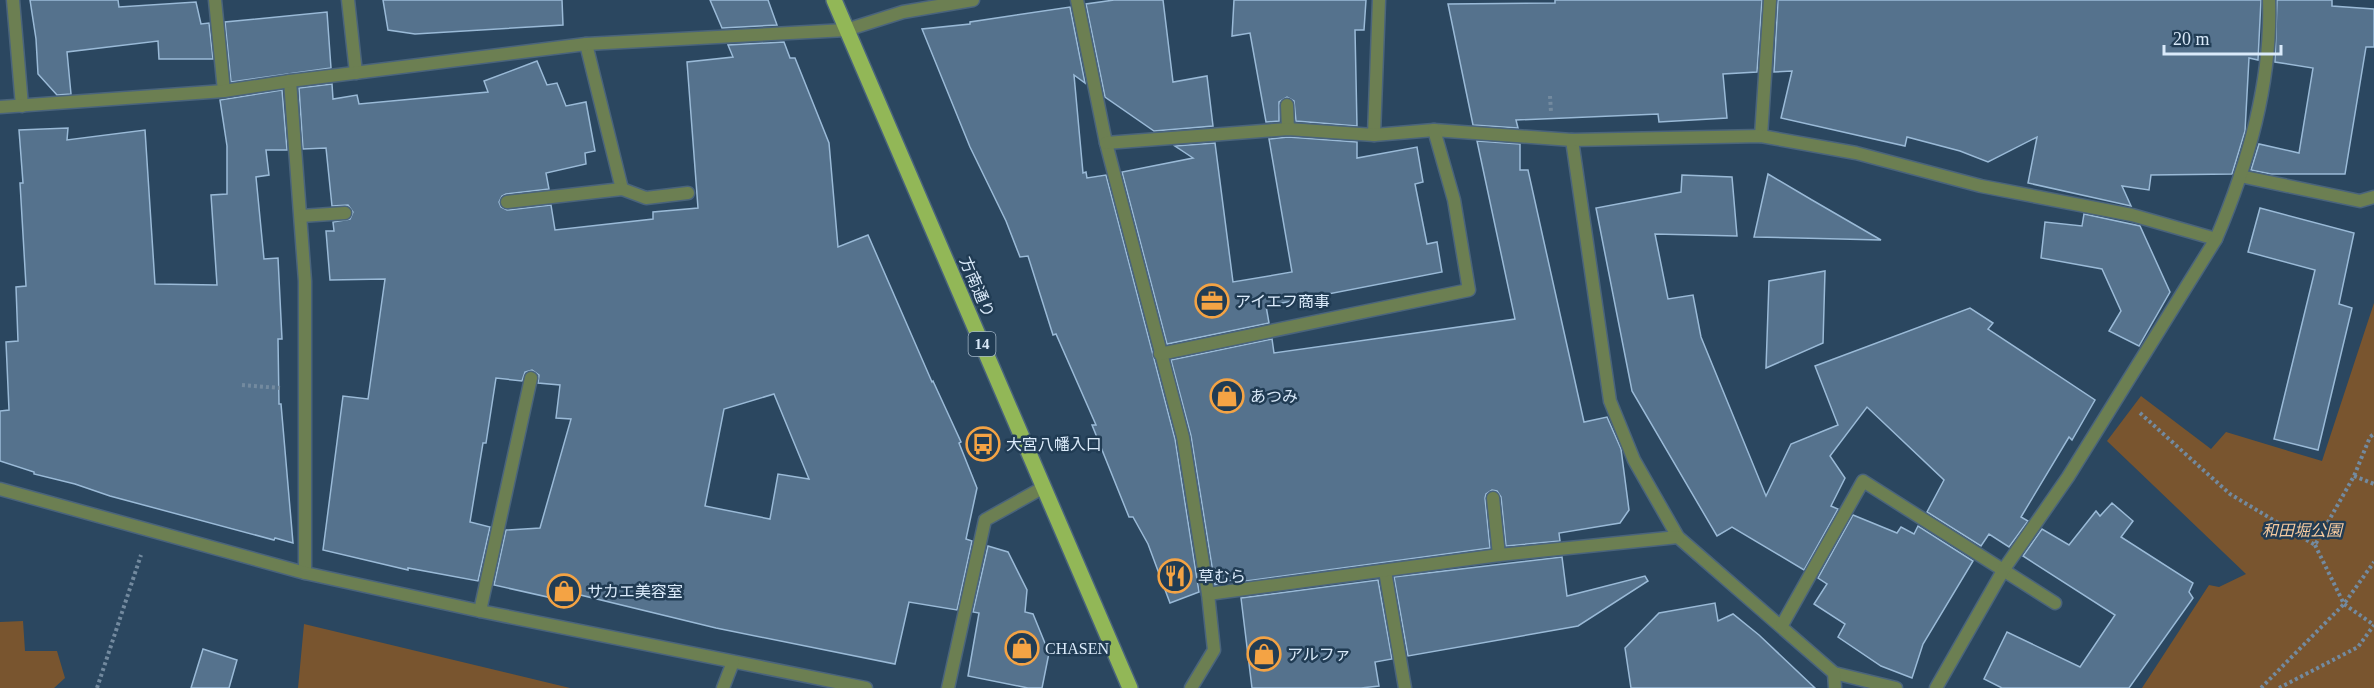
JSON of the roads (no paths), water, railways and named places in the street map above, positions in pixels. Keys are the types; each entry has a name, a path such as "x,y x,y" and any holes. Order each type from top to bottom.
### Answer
{"main road":[{"name":"方南通り","path":"834,0 1130,688"}],"street":[{"path":"13,0 22,106"},
{"path":"215,0 224,91"},
{"path":"348,0 356,73"},
{"path":"0,107 224,91 585,44 846,30 903,12 973,0"},
{"path":"1077,0 1106,143 1183,437 1208,594 1214,650 1191,688"},
{"path":"1374,135 1379,0"},
{"path":"1761,136 1770,0"},
{"path":"1936,688 2004,569 2068,477 2216,239 2240,176 2260,105 2268,54 2270,0"},
{"path":"585,44 622,189"},
{"path":"290,81 305,280 305,573"},
{"path":"1287,105 1288,129"},
{"path":"1106,143 1288,129 1374,135 1434,130 1572,140 1761,136 1856,153 1981,186 2132,215 2216,239"},
{"path":"1160,354 1469,290 1455,200 1434,130"},
{"path":"1572,140 1610,401 1634,460 1678,537 1834,672 1896,688"},
{"path":"2240,176 2360,201 2374,197"},
{"path":"507,202 622,189 646,198 688,193"},
{"path":"301,216 345,213"},
{"path":"480,611 531,378"},
{"path":"1782,625 1863,481 2055,603"},
{"path":"948,688 985,520 1044,487"},
{"path":"0,489 305,573 480,611 866,688"},
{"path":"1493,498 1499,555"},
{"path":"1208,594 1499,555 1678,537"},
{"path":"1385,571 1405,688"},
{"path":"723,688 733,662"},
{"path":"1834,672 1835,688"}],"place":[{"name":"アイエフ商事","path":"1212,301"},
{"name":"あつみ","path":"1227,396"},
{"name":"大宮八幡入口","path":"983,444"},
{"name":"草むら","path":"1175,576"},
{"name":"サカエ美容室","path":"564,591"},
{"name":"CHASEN","path":"1022,648"},
{"name":"アルファ","path":"1264,654"}],"park label":[{"name":"和田堀公園","path":"2302,530"}]}
